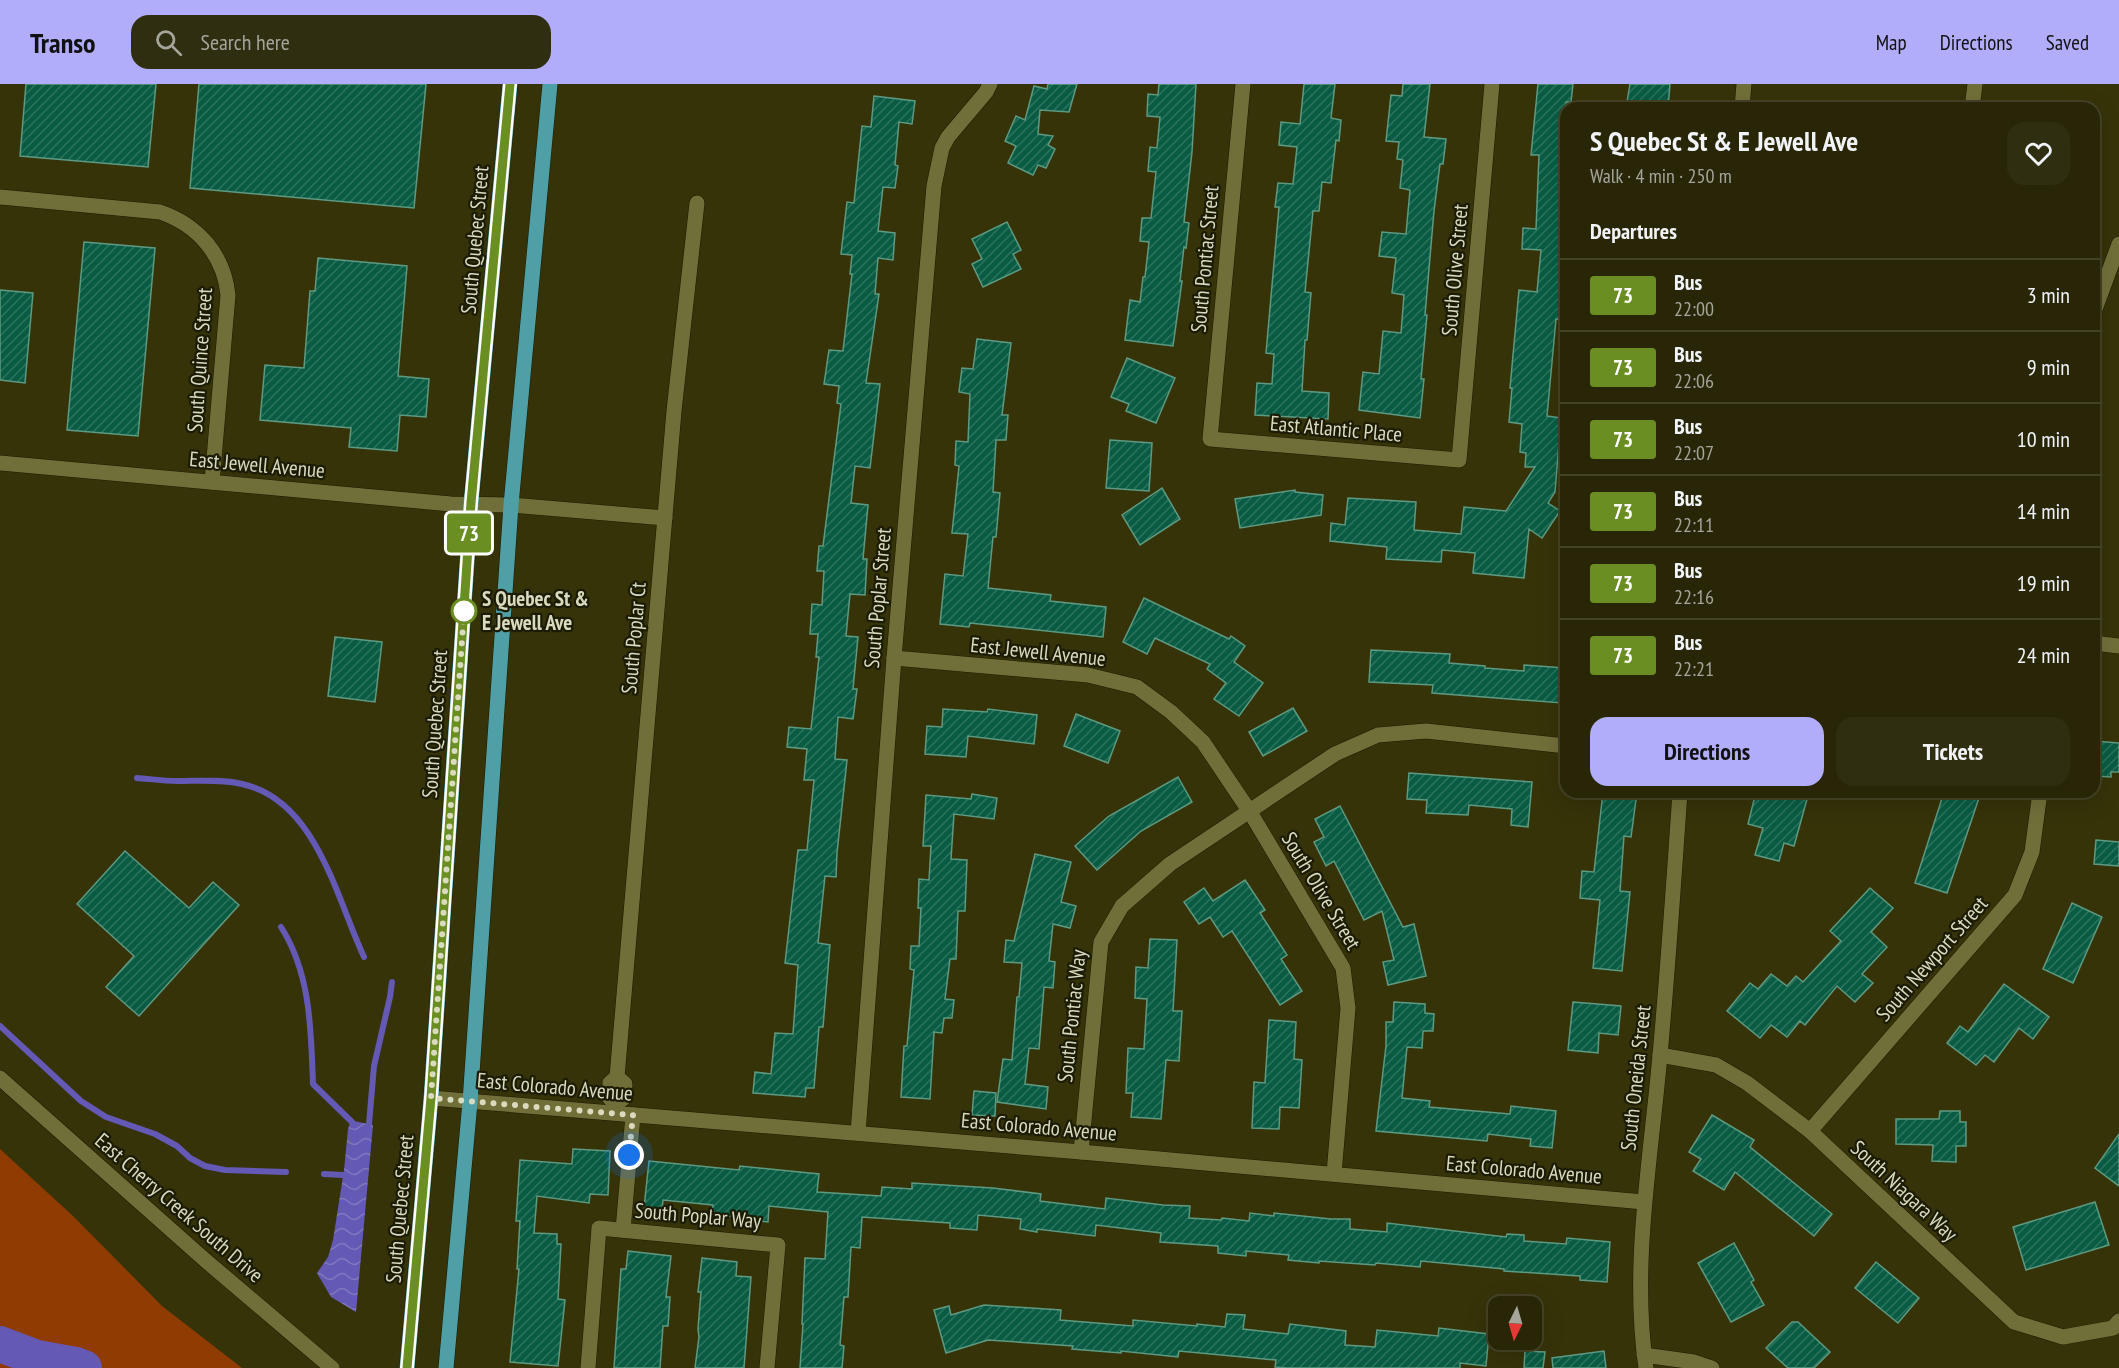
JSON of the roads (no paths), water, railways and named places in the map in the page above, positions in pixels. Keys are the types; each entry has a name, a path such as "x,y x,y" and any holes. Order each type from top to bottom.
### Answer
{"main road":[{"name":"South Quebec Street","path":"407,1368 431,1098 471,503 510,84"},
{"path":"446,1368 470,1102 511,505 550,84"}],"street":[{"name":"South Poplar Street","path":"858,1133 894,658 937,164 948,138 990,84"},
{"name":"South Pontiac Street","path":"1210,439 1243,84"},
{"name":"South Olive Street","path":"1459,460 1492,84"},
{"path":"1742,102 1744,84"},
{"path":"1973,102 1975,84"},
{"name":"South Quince Street","path":"0,197 160,212 183,222 201,236 219,260 227,283 228,305 212,482"},
{"name":"South Poplar Ct","path":"615,1108 609,1097 610,1083 617,1077 674,411 697,203"},
{"path":"2100,296 2119,244"},
{"name":"East Atlantic Place","path":"1210,439 1459,460"},
{"name":"East Jewell Avenue","path":"0,463 451,504 511,505 665,518"},
{"path":"2100,644 2119,646"},
{"name":"East Jewell Avenue","path":"894,658 1088,675 1137,687 1171,712 1203,742 1250,812"},
{"path":"1250,812 1335,754 1378,735 1426,731 1560,745"},
{"name":"South Oneida Street","path":"1645,1361 1640,1310 1644,1202 1660,1055 1680,798"},
{"name":"South Newport Street","path":"1810,1131 2015,895 2032,852 2039,798"},
{"name":"South Olive Street","path":"1250,812 1343,968 1348,1008 1334,1174"},
{"name":"South Pontiac Way","path":"1081,1152 1101,942 1122,906 1170,864 1250,812"},
{"name":"South Niagara Way","path":"1660,1055 1716,1065 1747,1083 1810,1131 2014,1322 2063,1337 2113,1328 2119,1322"},
{"name":"East Cherry Creek South Drive","path":"0,1078 205,1260 332,1368"},
{"name":"East Colorado Avenue","path":"431,1098 470,1102 615,1108 633,1115 1644,1202"},
{"path":"623,1230 633,1115"},
{"name":"South Poplar Way","path":"588,1368 599,1228 778,1245 767,1368"},
{"path":"1645,1361 1694,1362 1712,1368"}],"water":[{"path":"354,1121 373,1125 356,1312 331,1297 317,1273 328,1257 333,1240 348,1129 350,1123"}],"waterway":[{"path":"137,778 234,782 267,794 288,809 306,830 320,854 364,957"},
{"path":"281,927 291,945 304,983 310,1023 313,1084 352,1122"},
{"path":"369,1124 374,1066 392,982"},
{"path":"0,1026 81,1101 106,1117 155,1134 205,1166 225,1170 286,1172"},
{"path":"324,1174 343,1175"},
{"path":"0,1344 37,1358 84,1368"}],"place":[{"name":"S Quebec St & E Jewell Ave","path":"464,611"}]}
